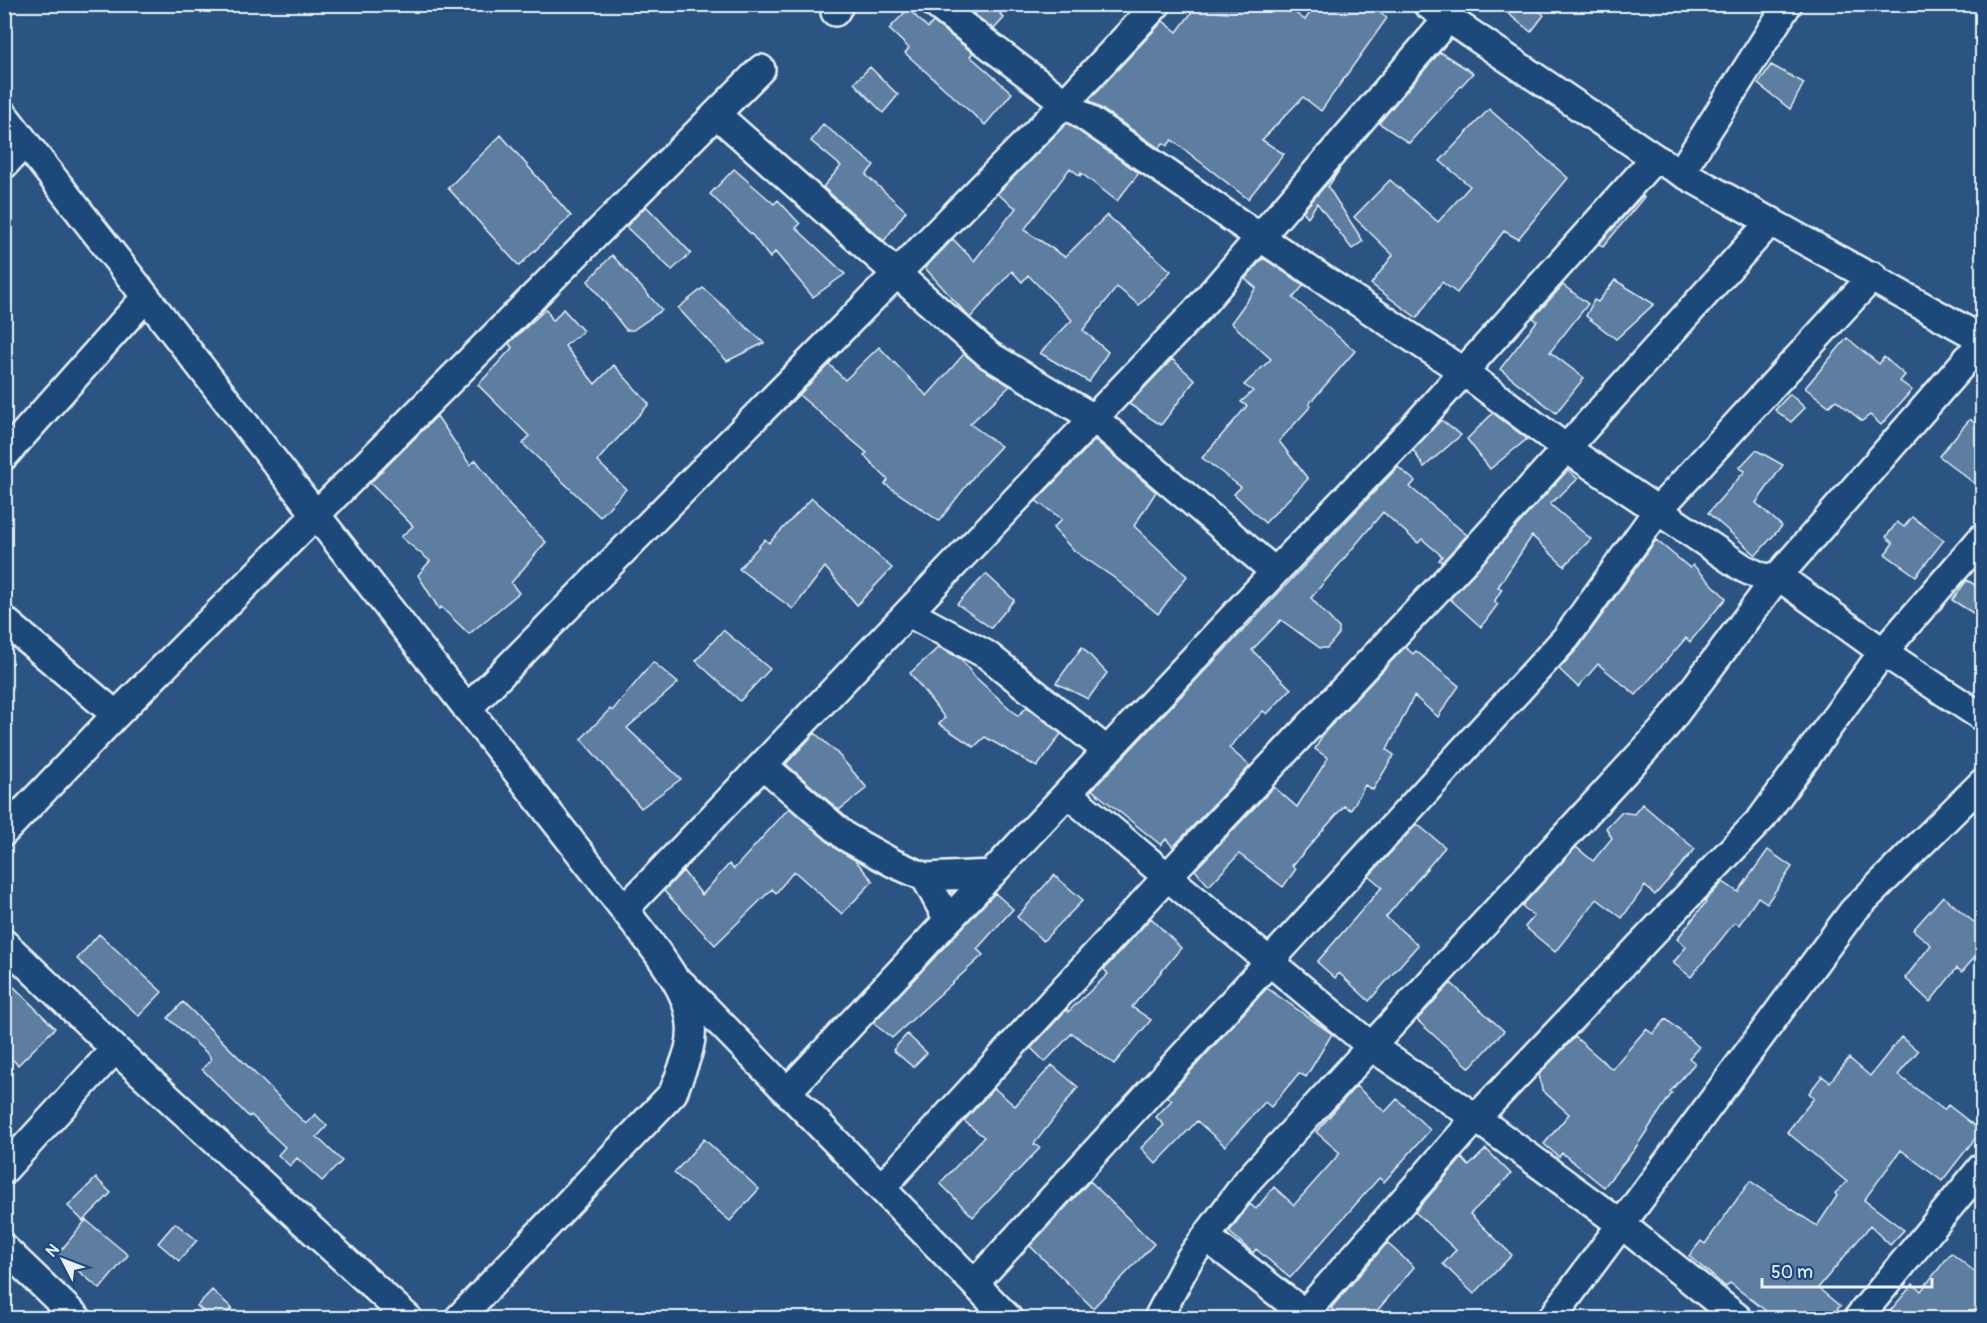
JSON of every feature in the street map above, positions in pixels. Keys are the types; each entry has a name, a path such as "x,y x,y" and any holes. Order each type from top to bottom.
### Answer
{"street":[{"path":"935,4 1065,103 1261,238 1464,372 1567,449 1743,568 1764,579 1778,576 1883,652 1983,717"},
{"path":"467,709 897,275 1065,103 1157,4"},
{"path":"1681,172 1787,5"},
{"path":"624,910 1095,419 1261,238 1437,12 1655,158 1874,276 1983,340 1778,576 1663,730 1248,1180 1188,1261 1158,1318"},
{"path":"4,832 116,714 761,69"},
{"path":"716,114 989,355 1095,419 1275,572"},
{"path":"4,115 675,977 1008,1318"},
{"path":"4,165 25,142"},
{"path":"787,1092 1464,372 1549,274 1655,158"},
{"path":"882,1187 1166,878 1471,554 1771,221"},
{"path":"975,1283 1566,638 1658,510 1874,276"},
{"path":"4,456 145,298"},
{"path":"1206,1237 1307,1316 1476,1118 1762,818 1883,652 1983,538"},
{"path":"909,613 987,655 1107,751"},
{"path":"4,620 116,714"},
{"path":"763,765 846,837 893,863 925,877 992,874"},
{"path":"1552,1318 1853,911 1983,783"},
{"path":"1068,794 1166,878 1372,1047 1476,1118 1622,1225 1738,1318"},
{"path":"925,877 948,920"},
{"path":"4,943 115,1049 408,1318"},
{"path":"475,1313 673,1093 690,1048 691,1019 675,977"},
{"path":"4,1170 115,1049"},
{"path":"1858,1318 1983,1167"},
{"path":"4,1248 77,1318"}],"building":[{"path":"982,4 1010,4 1000,14 1004,18 994,29 974,14"},
{"path":"1198,4 1283,4 1305,20 1316,4 1367,4 1387,18 1321,111 1303,97 1262,140 1284,154 1248,199 1172,140 1167,146 1163,143 1159,148 1089,100 1163,21 1177,32"},
{"path":"1496,4 1531,4 1544,15 1531,32"},
{"path":"908,9 928,28 933,22 973,53 970,56 1012,93 985,125 905,53 909,48 889,29"},
{"path":"1440,52 1473,73 1409,143 1379,123"},
{"path":"1771,65 1804,83 1790,109 1758,84"},
{"path":"870,67 898,95 883,113 854,83"},
{"path":"1489,109 1568,178 1518,239 1504,231 1457,293 1442,282 1417,318 1371,284 1393,255 1354,217 1390,180 1438,222 1470,186 1440,161"},
{"path":"1067,123 1139,173 1117,201 1081,173 1080,176 1070,168 1024,230 1065,257 1107,215 1171,271 1139,305 1117,287 1083,330 1108,352 1089,382 1040,353 1072,320 1028,275 1022,282 1012,271 970,318 925,268 953,239 974,261 1016,208 997,194"},
{"path":"823,124 874,165 866,175 906,211 884,241 823,187 841,166 811,141"},
{"path":"501,135 571,216 519,266 448,188"},
{"path":"734,169 774,204 778,200 800,224 796,228 845,274 813,297 775,252 770,258 753,236 710,194"},
{"path":"1340,169 1328,187 1363,241 1352,249 1317,203 1308,217 1303,211"},
{"path":"1642,196 1644,197 1603,247 1599,244"},
{"path":"646,206 691,253 672,270 626,227"},
{"path":"612,255 662,310 633,330 626,330 588,281"},
{"path":"1263,258 1304,285 1293,298 1355,351 1309,404 1311,406 1279,441 1308,479 1265,523 1234,494 1241,487 1202,458 1247,406 1241,402 1253,391 1244,385 1271,359 1231,323 1256,288 1245,279"},
{"path":"1615,280 1654,304 1616,339 1586,316 1594,300 1598,302"},
{"path":"1563,285 1588,304 1550,352 1584,378 1556,413 1500,369 1537,321 1533,318"},
{"path":"703,288 764,343 727,361 678,308"},
{"path":"546,309 553,321 563,309 583,331 565,346 595,384 614,365 649,404 597,461 626,489 600,517 523,444 529,436 478,385 512,348 509,343"},
{"path":"1847,338 1879,364 1884,357 1905,375 1900,381 1912,390 1881,425 1870,415 1862,421 1836,400 1829,406 1805,388"},
{"path":"879,347 927,396 964,354 1010,386 970,424 1001,446 977,472 939,521 885,484 888,480 864,455 867,453 799,395 829,364 845,380"},
{"path":"1172,359 1195,380 1161,425 1129,404"},
{"path":"1790,394 1805,408 1791,422 1775,410"},
{"path":"1493,413 1527,439 1490,469 1467,439"},
{"path":"437,416 470,465 476,460 510,506 546,542 511,583 519,593 469,634 441,607 439,609 418,575 430,561 401,537 413,526 370,483"},
{"path":"1970,419 1983,430 1983,490 1939,456"},
{"path":"1441,420 1461,435 1424,467 1413,450"},
{"path":"1095,440 1156,492 1134,526 1187,576 1158,614 1113,577 1073,550 1053,528 1062,519 1036,501"},
{"path":"1756,450 1783,465 1756,503 1782,526 1756,555 1708,513 1745,471 1739,468"},
{"path":"1398,467 1415,481 1410,487 1467,535 1442,562 1439,560 1442,556 1422,539 1418,543 1383,512 1311,598 1339,628 1339,634 1327,648 1320,648 1281,620 1252,650 1291,689 1267,714 1263,711 1229,748 1250,766 1173,847 1166,839 1161,845 1092,790"},
{"path":"1568,470 1578,479 1550,504 1591,539 1564,566 1532,536 1498,587 1502,589 1494,602 1498,604 1481,627 1450,599"},
{"path":"812,498 892,568 857,605 825,567 793,609 739,569 765,539 769,543"},
{"path":"1912,517 1944,540 1916,576 1885,554 1893,543 1886,537 1897,522 1904,527"},
{"path":"1656,540 1690,568 1693,565 1726,598 1690,642 1686,638 1636,695 1598,664 1578,687 1559,669 1579,647"},
{"path":"986,574 1014,600 991,628 957,604"},
{"path":"1967,580 1983,590 1983,605 1976,615 1952,600"},
{"path":"723,630 770,669 740,701 696,661"},
{"path":"939,647 961,659 973,675 1018,716 1027,707 1061,734 1037,767 985,737 974,747 939,724 945,718 910,673"},
{"path":"1082,647 1107,673 1088,699 1056,683"},
{"path":"1405,647 1413,654 1416,651 1459,686 1438,717 1414,696 1387,750 1394,755 1373,790 1365,785 1351,810 1344,806 1292,866 1296,869 1283,887 1239,854 1209,886 1195,870 1274,787 1297,807 1328,758 1315,749 1324,733"},
{"path":"653,662 678,683 627,728 681,779 641,808 581,739 610,709 612,711"},
{"path":"815,733 837,753 867,788 839,810 786,764"},
{"path":"1642,804 1695,849 1655,895 1645,886 1622,918 1597,899 1555,952 1525,927 1534,916 1522,906 1576,847 1593,861 1612,838 1606,828 1621,812 1634,814"},
{"path":"789,808 836,849 855,860 873,881 842,914 794,871 776,893 772,889 715,945 664,891 683,871 702,895 729,864 734,869"},
{"path":"1417,824 1445,847 1386,917 1418,945 1369,1001 1339,973 1335,978 1317,962 1382,887 1369,876"},
{"path":"1768,850 1792,867 1767,903 1758,897 1739,925 1735,922 1691,977 1673,963 1686,947 1677,939 1705,901 1723,882 1738,892"},
{"path":"1054,875 1083,900 1043,941 1017,917"},
{"path":"995,893 1013,909 977,949 983,955 892,1038 873,1023"},
{"path":"1943,896 1983,930 1983,948 1962,972 1957,968 1930,1002 1905,978 1931,945 1913,930"},
{"path":"1151,918 1181,948 1132,1007 1151,1020 1114,1064 1072,1033 1045,1062 1031,1048 1067,1009 1068,1012 1108,974 1104,969"},
{"path":"99,934 162,992 139,1016 77,959"},
{"path":"4,977 55,1028 18,1065 4,1051"},
{"path":"1451,983 1504,1031 1470,1068 1417,1020"},
{"path":"1267,988 1332,1034 1306,1077 1299,1073 1271,1107 1265,1102 1225,1146 1197,1121 1156,1164 1141,1148 1164,1125 1156,1117 1172,1100 1167,1097"},
{"path":"183,1002 306,1124 315,1114 327,1126 317,1137 342,1161 322,1181 297,1158 290,1166 278,1155 285,1147 251,1115 249,1117 202,1069 211,1060 209,1055 168,1018"},
{"path":"1666,1019 1699,1047 1689,1058 1695,1063 1670,1092 1672,1093 1634,1150 1604,1187 1562,1153 1559,1157 1544,1144 1569,1114 1542,1090 1539,1074 1575,1037 1612,1069 1646,1029 1653,1034"},
{"path":"907,1034 927,1053 913,1067 893,1050"},
{"path":"1901,1037 1918,1051 1898,1075 1944,1110 1948,1105 1981,1131 1942,1181 1901,1150 1864,1200 1904,1230 1890,1245 1870,1226 1818,1288 1840,1306 1830,1318 1775,1318 1730,1283 1726,1287 1689,1256 1701,1241 1705,1244 1750,1181 1817,1226 1837,1196 1835,1193 1847,1182 1787,1132 1814,1098 1809,1093 1822,1076 1830,1082 1849,1058 1870,1076"},
{"path":"1052,1065 1078,1087 1034,1144 1040,1148 973,1217 940,1183 984,1137 964,1121 994,1088 1015,1106"},
{"path":"1356,1086 1385,1112 1397,1099 1430,1130 1384,1182 1379,1178 1290,1278 1256,1249 1253,1253 1229,1232 1250,1204 1256,1209 1274,1187 1294,1205 1340,1153 1316,1132"},
{"path":"704,1139 759,1189 730,1221 674,1173"},
{"path":"1486,1149 1511,1174 1470,1214 1512,1255 1474,1294 1443,1264 1456,1250 1415,1212 1462,1158 1469,1166"},
{"path":"96,1178 111,1193 83,1221 68,1206"},
{"path":"1090,1181 1154,1244 1093,1308 1030,1246"},
{"path":"86,1220 128,1255 100,1289 58,1254"},
{"path":"175,1223 197,1240 179,1261 158,1243"},
{"path":"1387,1243 1414,1267 1371,1318 1343,1318 1331,1308"},
{"path":"1951,1253 1983,1278 1983,1318 1884,1318 1913,1284 1921,1291"},
{"path":"212,1290 232,1308 223,1318 211,1318 197,1306"}]}
